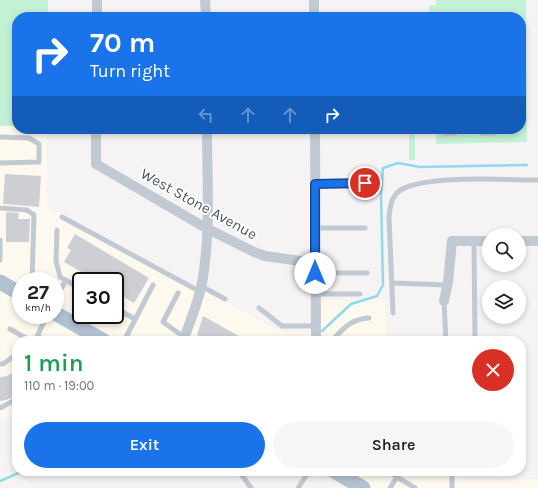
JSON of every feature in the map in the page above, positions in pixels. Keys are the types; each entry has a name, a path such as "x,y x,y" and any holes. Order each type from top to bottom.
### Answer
{"main road":[{"path":"0,282 12,289"},
{"path":"64,319 95,336"},
{"path":"346,476 363,488"}],"street":[{"path":"97,0 97,12"},
{"path":"206,0 206,12"},
{"path":"314,0 314,12"},
{"name":"West Stone Avenue","path":"96,134 96,164 206,228 265,256 315,268"},
{"path":"185,336 200,289 206,228 206,134"},
{"path":"315,134 316,336"},
{"path":"444,301 448,285 452,241 482,241"},
{"path":"526,241 538,241"}],"lane":[{"path":"0,137 28,138 39,144 39,162 0,163"},
{"path":"393,313 389,217 391,202 397,192 408,186 433,180 538,180"},
{"path":"315,184 365,183"},
{"path":"0,208 27,210 34,215 32,272"},
{"path":"62,217 200,289 225,299"},
{"path":"315,228 364,228"},
{"path":"56,230 56,260 60,277 72,283"},
{"path":"0,240 0,260"},
{"path":"474,241 475,336"},
{"path":"315,268 367,274"},
{"path":"64,284 66,280"},
{"path":"392,283 448,285"},
{"path":"126,336 153,285"},
{"path":"178,293 163,322 180,336"},
{"path":"316,294 360,294"},
{"path":"444,301 446,336"},
{"path":"259,308 282,326 316,326"},
{"path":"124,313 135,319"},
{"path":"336,336 350,323 358,319 369,318"},
{"path":"37,336 43,324"},
{"path":"10,329 22,336"},
{"path":"0,364 3,364 12,358"},
{"path":"0,408 12,402"},
{"path":"242,476 251,488"},
{"path":"298,488 306,476"},
{"path":"452,476 452,488"},
{"path":"390,488 397,477 415,488"}],"shaded area":[{"path":"0,0 48,0 48,12 12,12 12,134 47,134 47,207 281,332 313,332 313,336 101,336 80,324 124,324 124,272 72,272 72,320 64,315 64,272 12,272 12,285 0,279"},
{"path":"0,287 12,294 12,324 64,324 85,336 12,336 12,416 0,421"},
{"path":"386,299 386,336 319,336 319,300"},
{"path":"346,476 465,476 465,480 538,479 538,488 366,488"}],"green space":[{"path":"0,0 48,0 48,12 12,12 12,126 0,126"},
{"path":"436,0 526,0 527,142 436,144 436,134 443,134 443,137 457,136 457,134 480,134 480,136 494,136 494,134 526,134 526,12 429,12 429,6 436,5"},
{"path":"409,134 415,134 415,160 409,160"}],"building":[{"path":"443,134 457,134 457,136 443,137"},
{"path":"480,134 495,134 495,136 480,136"},
{"path":"5,174 41,176 39,207 3,204"},
{"path":"6,212 19,213 18,219 30,219 29,242 6,242"},
{"path":"75,234 149,278 134,303 124,297 124,272 81,272 64,262 71,250 67,248"},
{"path":"203,316 239,336 199,336 197,335"},
{"path":"12,373 12,397 0,401 0,377 7,376"}],"waterway":[{"path":"322,331 351,304 377,296 383,285 381,193 383,168 398,163 420,167 527,165"},
{"path":"0,481 12,476"}],"route":[{"path":"315,273 315,184 365,183"}]}
